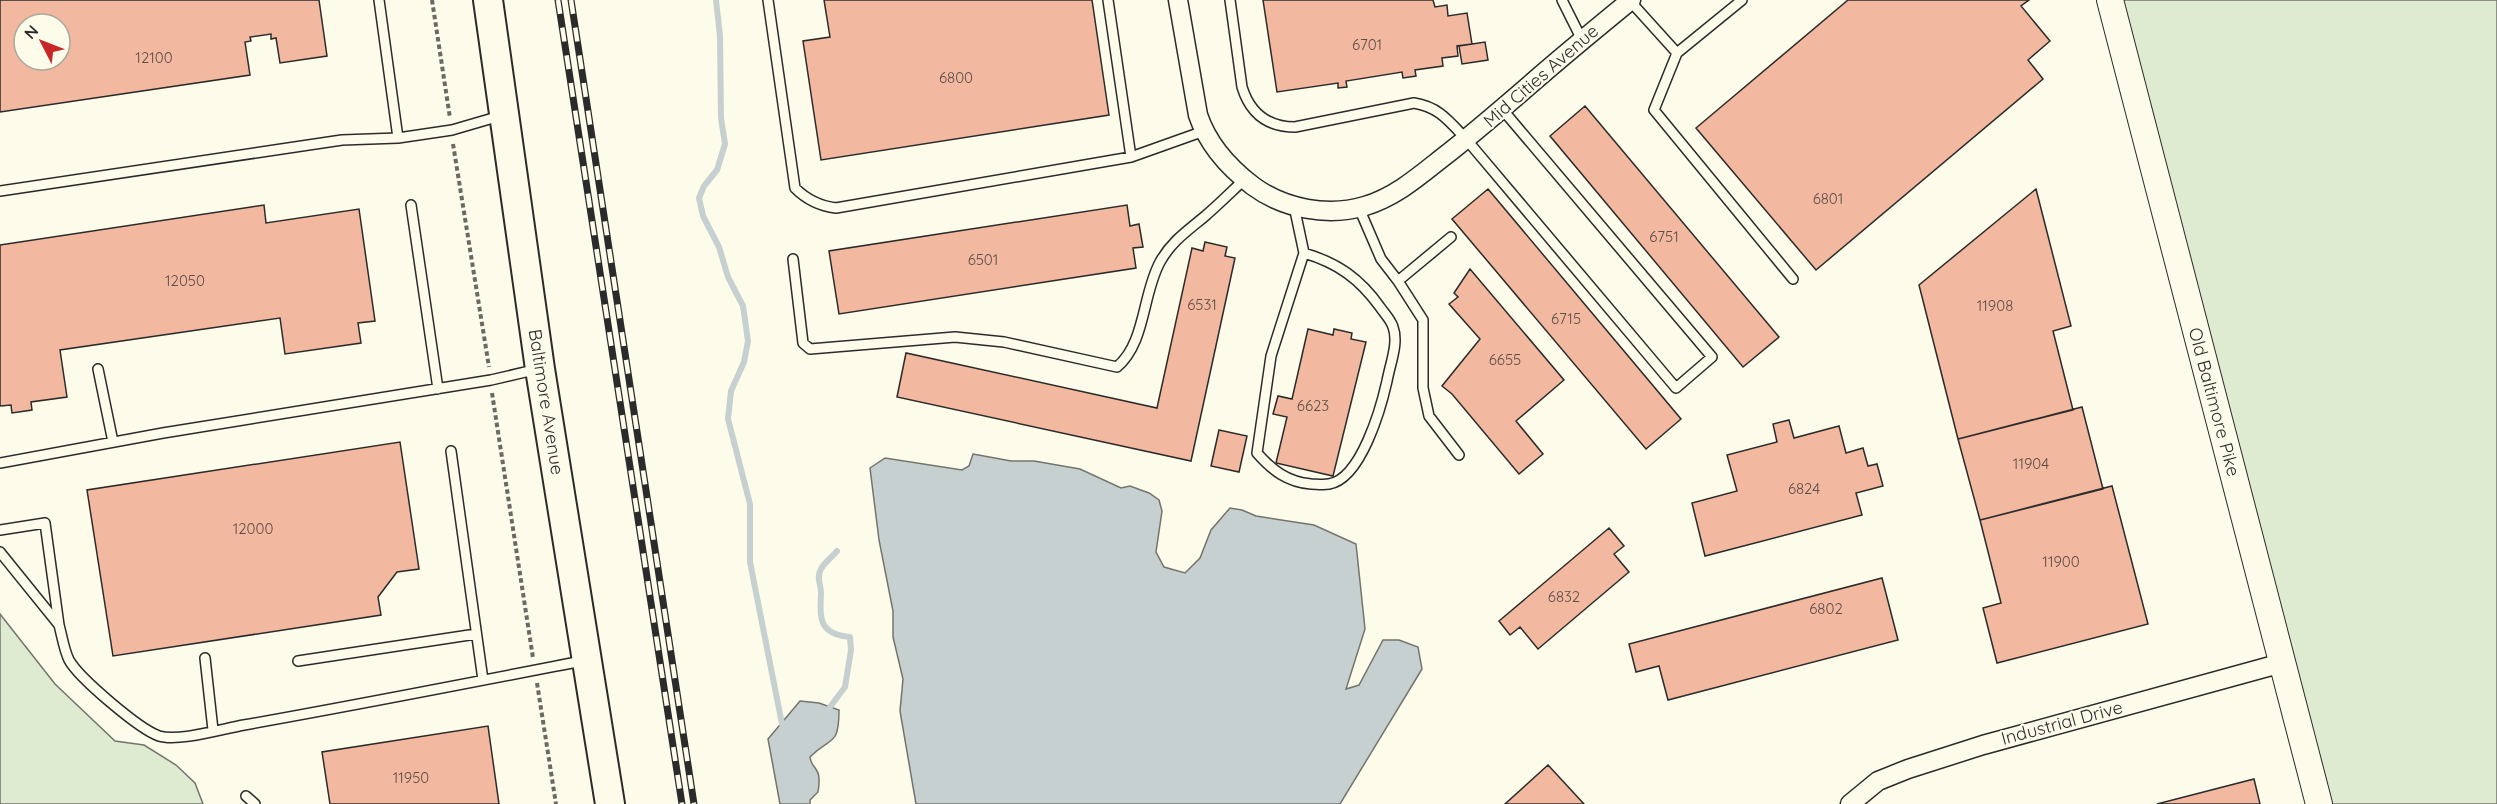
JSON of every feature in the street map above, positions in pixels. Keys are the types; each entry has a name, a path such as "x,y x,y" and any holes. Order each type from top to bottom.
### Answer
{"main road":[{"name":"Baltimore Avenue","path":"488,0 540,369 610,804"},
{"name":"Old Baltimore Pike","path":"2110,0 2319,804"}],"street":[{"name":"Mid Cities Avenue","path":"1178,0 1198,115 1204,131 1221,156 1245,180 1276,201 1294,206 1332,210 1359,208 1385,198 1411,183 1473,134 1630,0"},
{"name":"Industrial Drive","path":"1850,804 1878,781 1908,769 1983,745 2282,663"}],"lane":[{"path":"379,0 399,138"},
{"path":"768,0 795,188 803,196 821,206 836,208 1131,158 1204,131"},
{"path":"1108,0 1131,158"},
{"path":"1230,0 1242,87 1246,101 1261,118 1281,127 1294,127 1414,103 1429,105 1473,134 1676,388 1712,357 1502,109"},
{"path":"1562,0 1582,40"},
{"path":"1630,0 1677,53"},
{"path":"1742,0 1677,53 1654,110 1793,279"},
{"path":"0,191 342,140 399,138 452,130 506,115"},
{"path":"793,259 803,343 810,349 955,337 1004,342 1117,367 1125,361 1138,334 1159,263 1179,236 1206,216 1245,180"},
{"path":"411,205 438,389"},
{"path":"1294,206 1304,253 1271,356 1257,453 1280,475 1301,483 1330,484 1350,472 1359,459 1384,394 1395,347 1393,326 1362,284 1337,265 1304,253"},
{"path":"1359,208 1381,259 1423,320 1423,388 1429,416 1459,455"},
{"path":"1398,281 1451,237"},
{"path":"98,369 113,442"},
{"path":"0,463 113,442 491,380 540,369"},
{"path":"451,451 483,680"},
{"path":"0,530 45,523 59,625 68,659 126,715 161,737 181,736 588,660"},
{"path":"0,552 59,625"},
{"path":"298,661 476,634"},
{"path":"205,658 213,730"},
{"path":"246,796 255,804"}],"path":[{"path":"432,0 454,155 556,804"}],"green space":[{"path":"2113,0 2497,0 2497,804 2320,804"},
{"path":"0,614 55,684 115,741 144,745 176,765 195,783 203,804 0,804"}],"shaded area":[{"path":"973,454 1080,469 1121,488 1130,486 1149,493 1159,500 1162,511 1156,552 1164,567 1185,573 1200,558 1211,530 1230,508 1256,516 1314,525 1356,544 1365,629 1346,689 1359,685 1383,640 1399,640 1418,647 1422,669 1340,804 916,804 900,711 903,679 893,637 893,611 879,540 870,468 885,458 962,470 969,466"},
{"path":"800,701 819,703 839,710 839,722 832,740 810,757 818,773 819,781 818,792 810,800 810,804 780,804 768,739"}],"building":[{"path":"0,0 319,0 327,56 280,63 276,38 271,39 271,34 250,37 251,41 245,42 250,75 0,112"},
{"path":"824,0 1092,0 1109,115 821,160 803,41 830,37"},
{"path":"1263,0 1433,0 1435,7 1447,5 1448,16 1467,13 1472,44 1457,46 1458,56 1442,58 1443,66 1415,70 1416,76 1403,78 1402,72 1346,81 1347,87 1338,88 1338,83 1277,92"},
{"path":"1848,0 2029,0 2021,6 2050,41 2028,60 2043,79 1816,270 1696,128"},
{"path":"1485,42 1488,60 1462,64 1459,46"},
{"path":"1585,106 1779,337 1743,367 1550,136"},
{"path":"1488,189 1681,419 1646,449 1452,219"},
{"path":"2036,189 2071,326 2053,331 2073,410 1958,439 1919,285"},
{"path":"264,205 266,223 359,209 375,321 358,323 361,343 285,354 280,318 60,350 67,397 31,402 32,410 12,413 11,405 0,406 0,245"},
{"path":"1127,205 1130,226 1139,224 1143,247 1133,248 1136,268 839,314 829,251"},
{"path":"1205,242 1227,247 1225,256 1235,258 1191,461 897,397 906,353 1157,408 1192,248 1203,251"},
{"path":"1470,269 1564,380 1516,421 1543,454 1519,474 1452,394 1442,386 1480,339 1449,304 1458,297 1454,293"},
{"path":"1308,329 1333,335 1334,329 1352,333 1351,339 1366,342 1333,476 1276,463 1287,417 1273,414 1278,396 1292,399"},
{"path":"2082,407 2103,489 1980,520 1958,439"},
{"path":"1789,420 1794,438 1839,426 1846,453 1863,448 1868,466 1877,464 1883,486 1856,493 1862,515 1705,556 1692,503 1737,491 1727,455 1777,442 1773,424"},
{"path":"1219,430 1247,436 1239,472 1211,466"},
{"path":"400,442 419,569 397,572 378,597 381,615 113,656 87,490"},
{"path":"2112,486 2148,624 1997,663 1983,608 2001,603 1980,520"},
{"path":"1609,528 1624,546 1614,554 1629,572 1538,649 1520,627 1510,635 1499,621"},
{"path":"1882,578 1898,640 1668,700 1659,666 1636,672 1629,644"},
{"path":"488,726 499,804 330,804 322,752"},
{"path":"1548,765 1584,804 1505,804"},
{"path":"2254,779 2260,804 2157,804"}],"waterway":[{"path":"716,0 720,36 721,118 725,144 717,170 704,186 699,198 703,216 719,247 728,277 743,306 748,341 744,362 731,391 728,419 750,504 750,562 783,729"},
{"path":"830,707 845,687 851,650 850,637 826,628 821,617 820,572 824,564 837,551"}],"railway":[{"path":"558,0 682,804"},
{"path":"571,0 694,804"}]}
